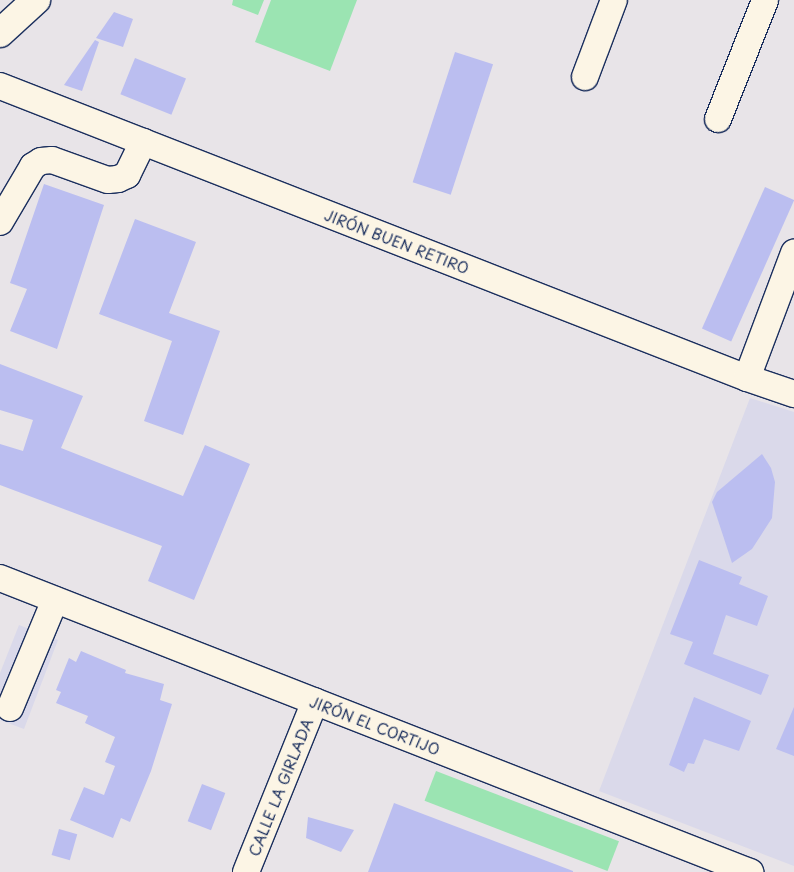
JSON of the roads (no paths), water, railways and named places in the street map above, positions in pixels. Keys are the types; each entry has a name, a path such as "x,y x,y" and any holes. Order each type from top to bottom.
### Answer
{"main road":[{"path":"0,33 36,0"}],"street":[{"path":"585,77 614,0"},
{"path":"718,119 766,0"},
{"name":"JIRÓN BUEN RETIRO","path":"0,86 747,378 794,394"},
{"path":"0,222 33,166 52,160 108,180 118,179 127,175 143,142"},
{"path":"747,378 794,253"},
{"name":"JIRÓN EL CORTIJO","path":"0,578 750,872"},
{"path":"10,708 55,600"},
{"name":"CALLE LA GIRLADA","path":"246,872 315,701"}]}
